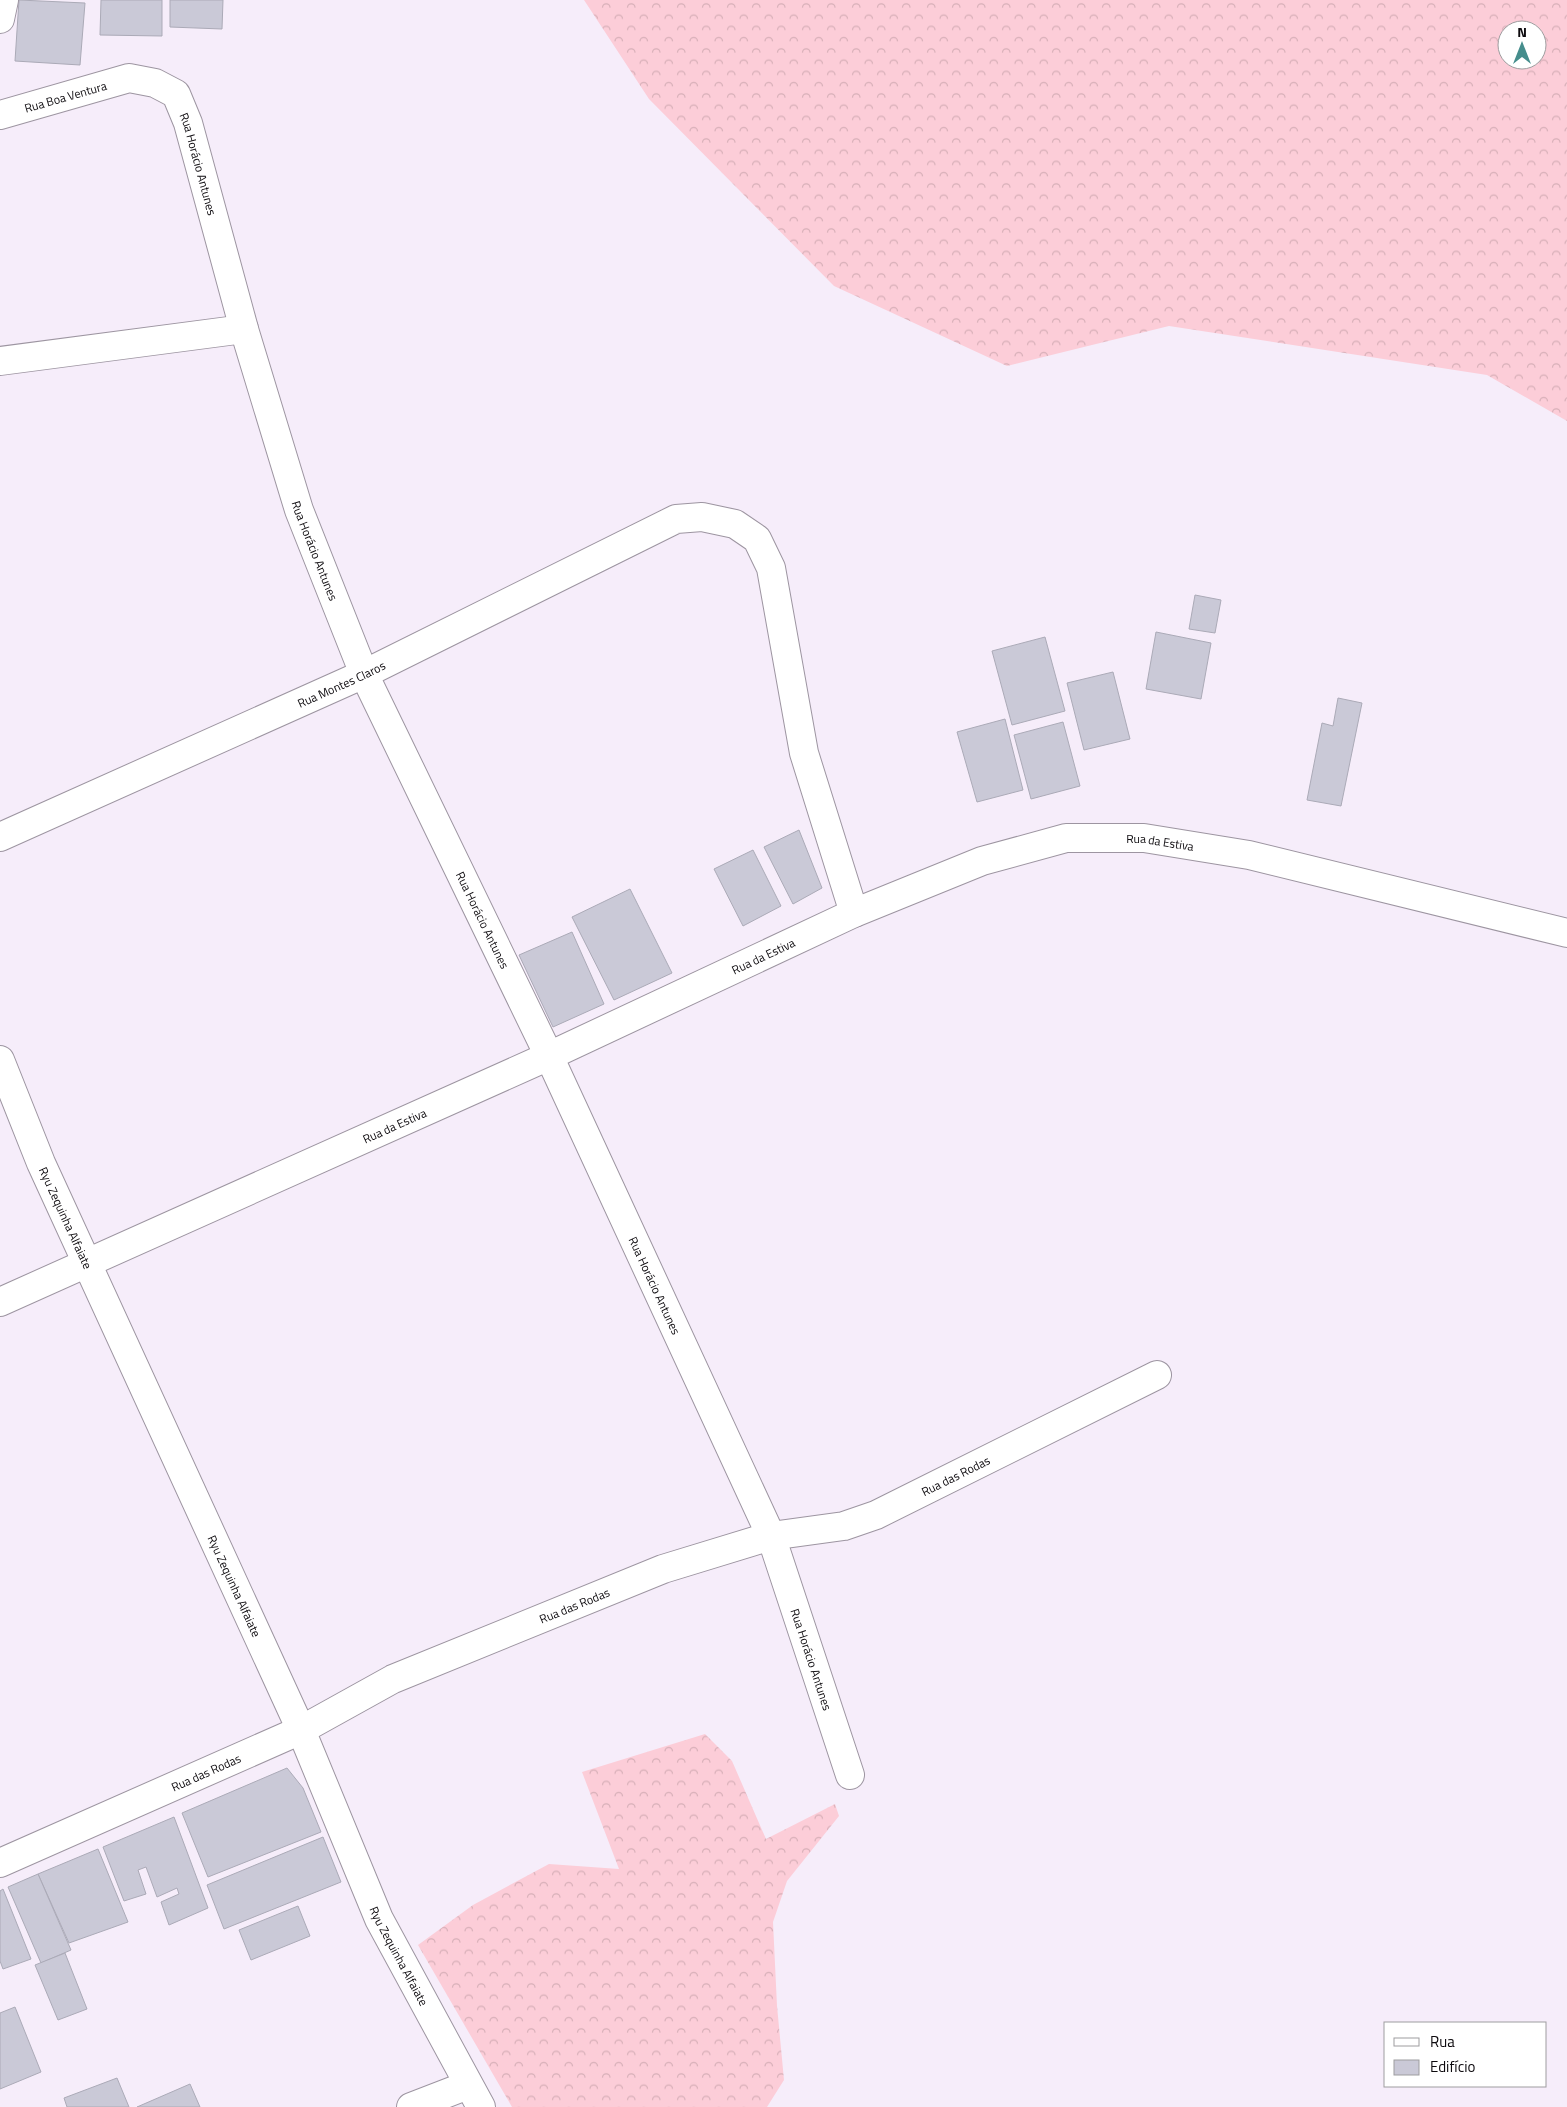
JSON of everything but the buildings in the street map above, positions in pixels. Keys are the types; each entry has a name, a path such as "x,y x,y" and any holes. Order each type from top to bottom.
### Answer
{"street":[{"path":"0,19 4,0"},
{"name":"Rua Boa Ventura","path":"0,115 129,78"},
{"name":"Rua Horácio Antunes","path":"129,78 155,83 176,94 188,123 244,329 299,510 364,674 548,1056 771,1536 850,1775"},
{"path":"0,361 244,329"},
{"name":"Rua Montes Claros","path":"0,837 364,674 676,519 702,517 735,524 757,539 771,568 804,753 854,913"},
{"name":"Rua da Estiva","path":"0,1302 548,1056 854,913 982,861 1066,838 1144,838 1249,855 1567,933"},
{"name":"Ryu Zequinha Alfaiate","path":"0,1060 41,1163 301,1730 379,1919 474,2096"},
{"name":"Rua das Rodas","path":"0,1863 301,1730 393,1679 663,1569 771,1536 844,1526 876,1515 1157,1375"},
{"path":"410,2107 474,2096"}],"green space":[{"path":"584,0 1567,0 1567,421 1487,375 1169,326 1007,366 834,286 649,99"},
{"path":"705,1734 732,1761 766,1839 835,1804 839,1816 787,1881 773,1922 777,2006 784,2080 767,2107 512,2107 418,1945 473,1905 549,1864 619,1869 582,1772"}]}
